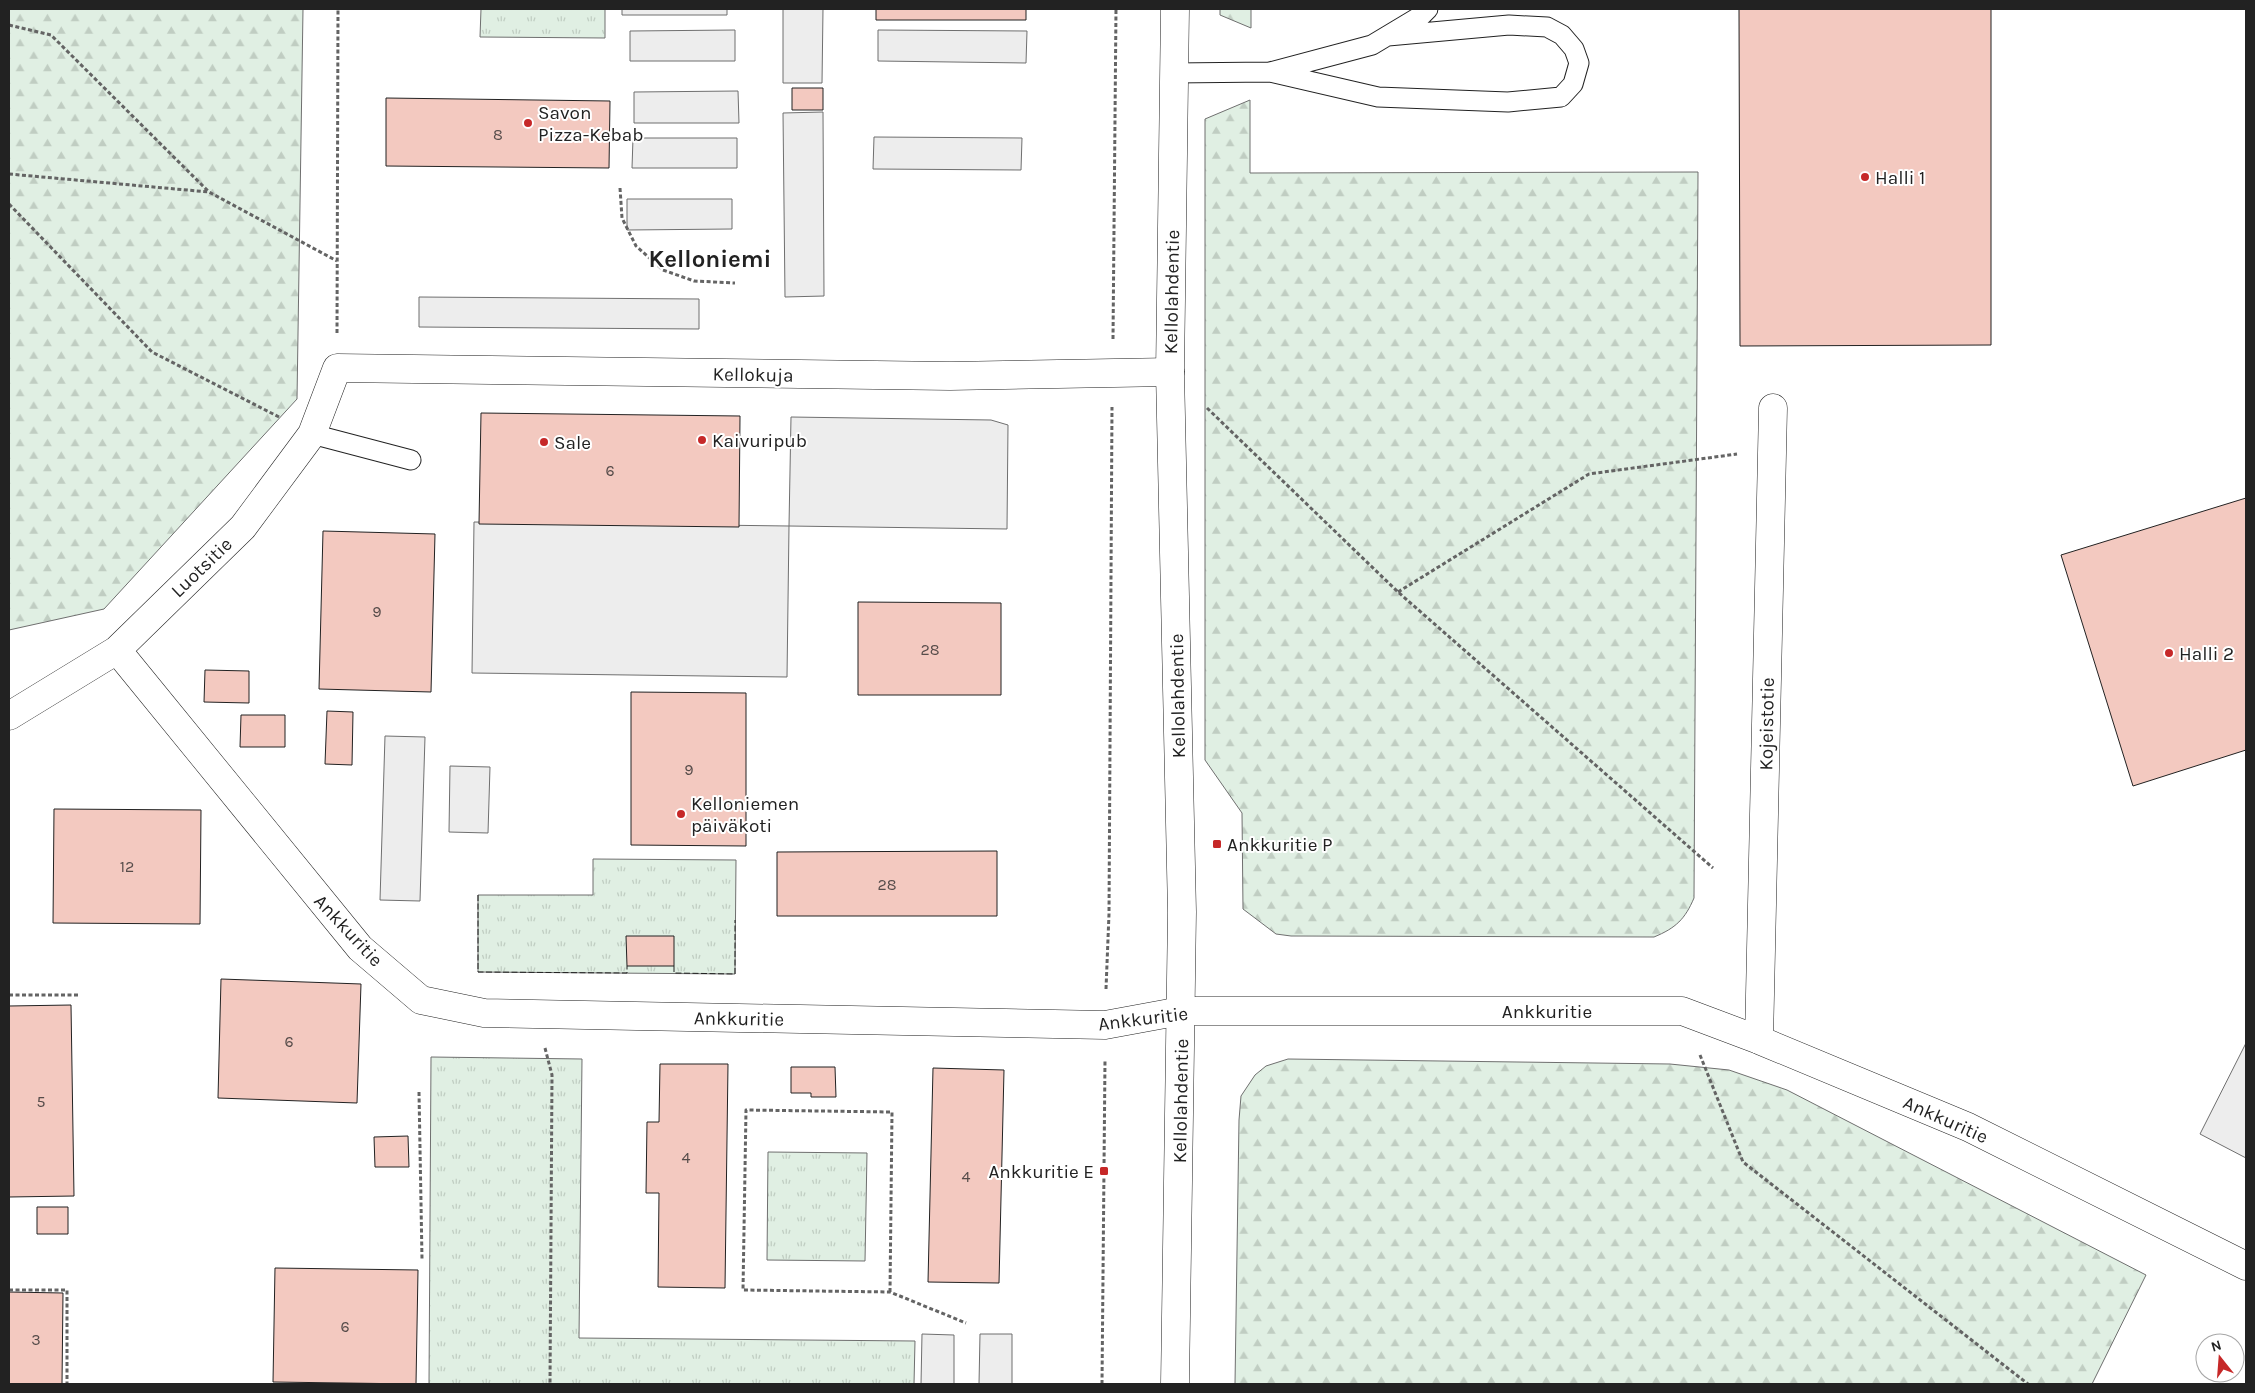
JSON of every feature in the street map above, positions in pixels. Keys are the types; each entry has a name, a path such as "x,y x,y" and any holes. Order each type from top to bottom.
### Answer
{"street":[{"name":"Kellolahdentie","path":"1175,9 1170,372 1182,912 1175,1384"},
{"name":"Kellokuja","path":"337,368 950,376 1170,372"},
{"name":"Luotsitie","path":"9,716 117,650 243,527 312,434 337,368"},
{"name":"Kojeistotie","path":"1760,1040 1773,408"},
{"name":"Ankkuritie","path":"117,650 360,948 421,1000 484,1013 1105,1025 1181,1011 1682,1011 1760,1040 1968,1127 2246,1266"}],"lane":[{"path":"1270,72 1372,45 1422,15 1428,9"},
{"path":"1173,73 1270,72 1378,97 1508,102 1561,97 1573,84 1580,63 1574,50 1562,35 1548,27 1509,25 1388,36"},
{"path":"312,434 411,460"}],"path":[{"path":"337,368 338,9"},
{"path":"1102,1384 1105,1025 1109,904 1116,9"},
{"path":"9,25 50,35 209,192 338,261"},
{"path":"9,174 209,192"},
{"path":"620,188 622,218 636,246 663,270 694,281 735,283"},
{"path":"9,204 152,352 312,434"},
{"path":"1170,372 1398,592 1713,868"},
{"path":"1398,592 1589,474 1772,449"},
{"path":"9,995 80,995"},
{"path":"1682,1011 1743,1162 2028,1384"},
{"path":"537,1014 552,1075 550,1384"},
{"path":"419,1092 422,1259"},
{"path":"890,1292 892,1112 746,1110 743,1290 890,1292 966,1323"},
{"path":"9,1290 67,1290 67,1384"}],"green space":[{"path":"9,9 303,9 297,399 104,609 9,630"},
{"path":"481,9 605,9 605,38 480,37"},
{"path":"1220,9 1251,9 1251,28 1220,15"},
{"path":"1250,100 1250,173 1698,172 1694,898 1679,922 1662,934 1654,937 1291,936 1276,934 1243,909 1242,813 1205,760 1205,119"},
{"path":"593,859 736,860 735,974 478,972 478,895 593,895"},
{"path":"431,1057 582,1059 579,1338 915,1341 914,1384 429,1384"},
{"path":"1288,1059 1670,1064 1729,1070 1787,1090 2146,1275 2092,1384 1235,1384 1241,1096 1255,1075 1266,1066"},
{"path":"768,1152 867,1153 865,1261 767,1260"}],"shaded area":[{"path":"622,9 727,9 727,15 622,15"},
{"path":"783,9 823,9 822,83 783,83"},
{"path":"735,30 735,61 630,61 630,31"},
{"path":"878,30 1027,31 1026,63 878,61"},
{"path":"738,91 739,123 634,123 634,92"},
{"path":"823,112 824,296 785,297 783,113"},
{"path":"874,137 1022,138 1021,170 873,169"},
{"path":"633,138 737,138 737,168 632,168"},
{"path":"627,199 732,199 732,229 627,230"},
{"path":"419,297 699,299 699,329 419,327"},
{"path":"791,417 991,420 1008,425 1007,529 789,526"},
{"path":"474,522 789,526 787,677 472,673"},
{"path":"385,736 425,737 420,901 380,900"},
{"path":"450,766 490,767 488,833 449,832"},
{"path":"2246,1043 2246,1158 2200,1134"},
{"path":"922,1334 954,1335 954,1384 921,1384"},
{"path":"980,1334 1012,1334 1012,1384 979,1384"}],"building":[{"path":"876,9 1026,9 1026,20 876,20"},
{"name":"Halli 1","path":"1739,9 1991,9 1991,345 1740,346"},
{"path":"792,88 823,88 823,110 792,110"},
{"path":"386,98 610,101 609,168 386,166"},
{"path":"481,413 740,416 739,527 479,524"},
{"name":"Halli 2","path":"2246,498 2246,750 2133,786 2061,555"},
{"path":"323,531 435,534 431,692 319,689"},
{"path":"858,602 1001,603 1001,695 858,695"},
{"path":"205,670 249,671 249,703 204,702"},
{"path":"631,692 746,693 746,846 631,845"},
{"path":"327,711 353,712 352,765 325,764"},
{"path":"241,715 285,715 285,747 240,747"},
{"path":"54,809 201,810 200,924 53,923"},
{"path":"997,851 997,916 777,916 777,852"},
{"path":"626,936 674,936 674,966 627,966"},
{"path":"221,979 361,984 357,1103 218,1098"},
{"path":"71,1005 74,1196 9,1197 9,1006"},
{"path":"660,1064 728,1064 725,1288 658,1287 659,1193 646,1193 647,1122 659,1122"},
{"path":"791,1067 835,1067 836,1097 811,1097 811,1093 791,1093"},
{"path":"933,1068 1004,1070 999,1283 928,1282"},
{"path":"408,1136 409,1167 375,1167 374,1137"},
{"path":"37,1207 68,1207 68,1234 37,1234"},
{"path":"275,1268 418,1270 416,1384 273,1382"},
{"path":"9,1292 63,1293 62,1384 9,1384"}],"fence":[{"path":"478,895 478,972 627,973 627,966"},
{"path":"674,966 674,973 735,974 735,920"}],"place":[{"name":"Savon Pizza-Kebab","path":"528,123"},
{"name":"Halli 1","path":"1865,177"},
{"name":"Kaivuripub","path":"702,440"},
{"name":"Sale","path":"544,442"},
{"name":"Halli 2","path":"2169,653"},
{"name":"Kelloniemen päiväkoti","path":"681,814"},
{"name":"Ankkuritie P","path":"1217,844"},
{"name":"Ankkuritie E","path":"1104,1171"}],"district":[{"name":"Kelloniemi","path":"710,259"}]}
